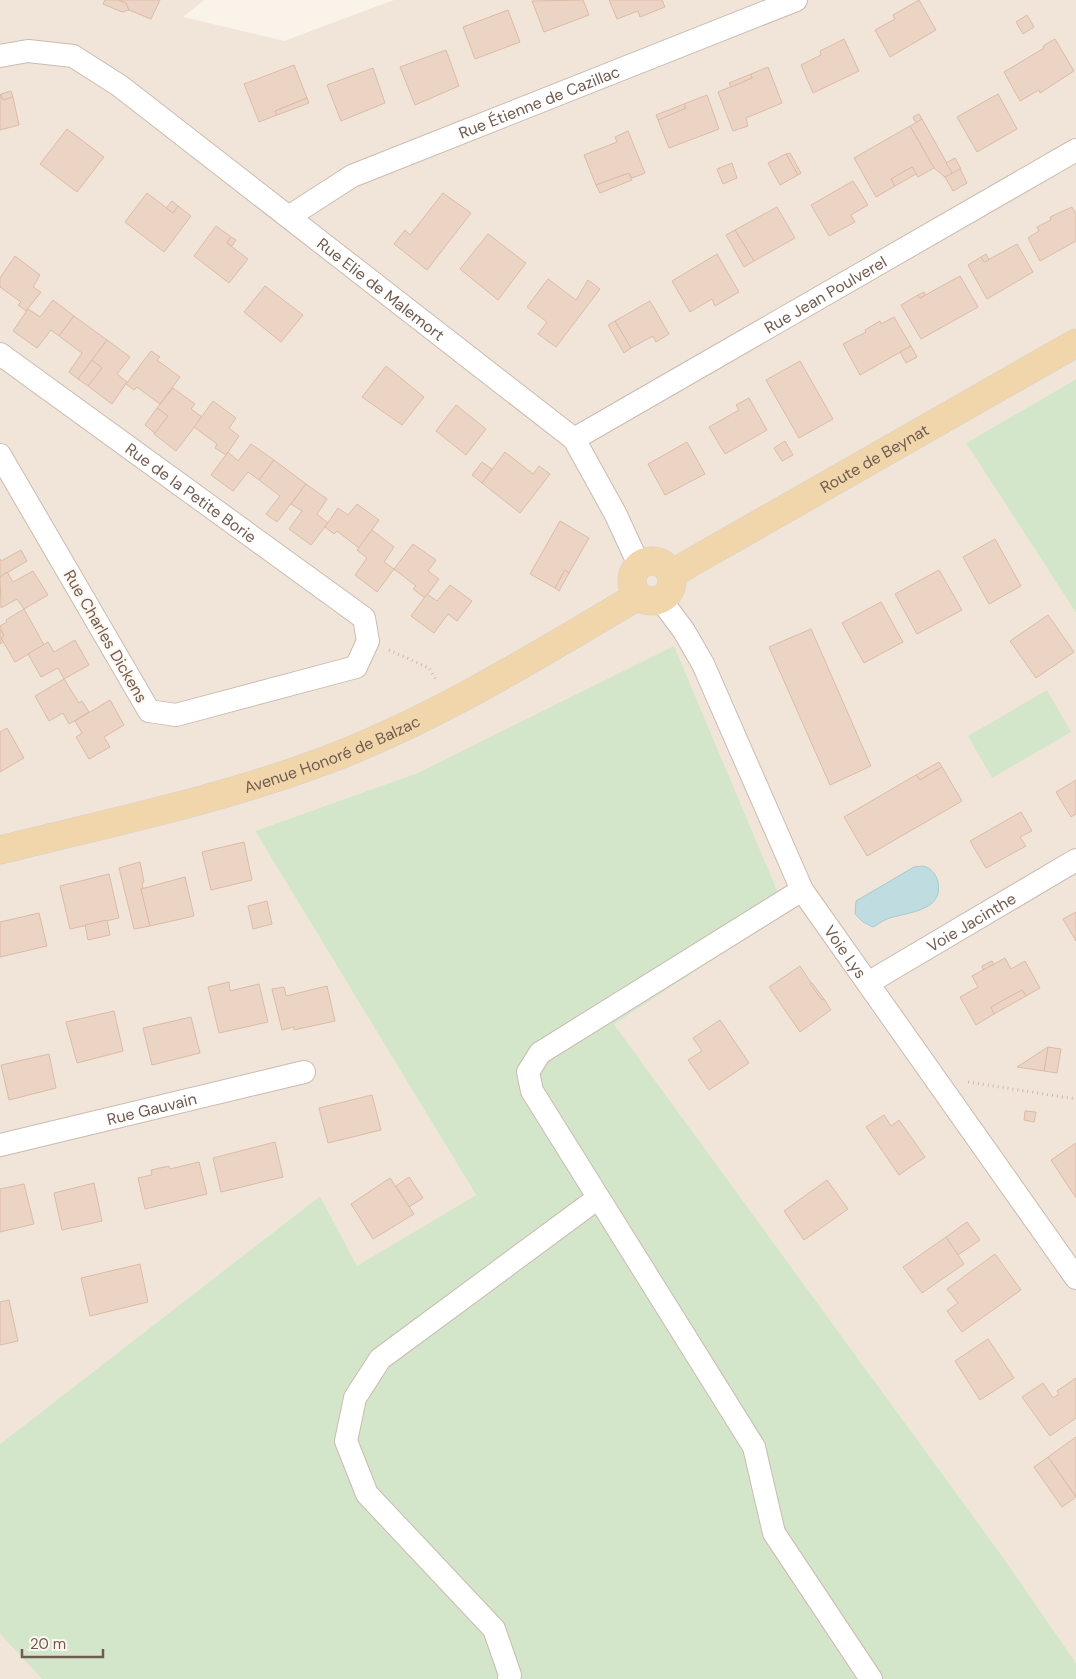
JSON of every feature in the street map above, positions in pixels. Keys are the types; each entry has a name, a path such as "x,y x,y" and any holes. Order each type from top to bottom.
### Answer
{"main road":[{"name":"Route de Beynat","path":"672,574 1076,343"},
{"path":"648,561 658,561 666,566 672,574 672,584 669,593 650,598 632,581 634,572 640,565 648,561"},
{"name":"Avenue Honoré de Balzac","path":"0,850 278,778 327,760 450,705 650,598"}],"street":[{"name":"Rue Étienne de Cazillac","path":"290,216 352,176 796,0"},
{"name":"Rue Elie de Malemort","path":"0,56 28,51 73,56 120,86 290,216 574,439 615,513 640,565"},
{"name":"Rue Jean Poulverel","path":"574,439 1076,150"},
{"name":"Rue de la Petite Borie","path":"0,354 364,618 368,641"},
{"name":"Rue Charles Dickens","path":"0,456 149,711 176,715 356,667 368,641"},
{"name":"Voie Lys","path":"650,598 684,630 703,664 802,890 1076,1278"},
{"name":"Voie Jacinthe","path":"868,983 1076,860"},
{"path":"802,890 540,1053 528,1072 532,1091 754,1447 774,1533 871,1679"},
{"name":"Rue Gauvain","path":"0,1145 304,1072"},
{"path":"509,1679 510,1675 494,1629 367,1494 346,1441 355,1398 380,1359 598,1198"}],"path":[{"path":"368,641 429,668 450,705"},
{"path":"942,1088 965,1082 1076,1099"}],"shaded area":[{"path":"0,0 204,0 183,17 284,41 394,0 1076,0 1076,379 966,443 1076,613 1076,1663 1005,1560 614,1024 785,912 420,772 255,831 476,1195 357,1267 320,1196 0,1444"},
{"path":"0,1634 42,1679 0,1679"}],"green space":[{"path":"1076,379 1076,613 966,443"},
{"path":"674,646 786,912 614,1024 1005,1560 1076,1663 1076,1679 42,1679 0,1634 0,1444 320,1196 357,1266 476,1195 255,831 420,772"},
{"path":"1047,690 1071,732 992,778 968,736"}],"water":[{"path":"923,866 933,872 938,882 938,892 935,900 929,905 921,910 887,919 873,927 863,922 855,914 856,901 914,867"}],"building":[{"path":"105,0 119,0 126,3 129,10 122,12 103,4"},
{"path":"119,0 160,0 151,19 129,10 126,3"},
{"path":"583,0 589,15 544,32 532,1"},
{"path":"609,0 662,0 665,7 640,17 638,11 617,19"},
{"path":"919,0 936,30 890,57 875,30 895,19 893,15"},
{"path":"508,10 520,42 475,59 463,27"},
{"path":"1027,15 1034,27 1023,34 1016,22"},
{"path":"844,39 859,71 813,93 801,65 821,55 820,51"},
{"path":"1055,39 1074,71 1040,93 1039,90 1020,101 1004,72 1044,48 1043,46"},
{"path":"446,50 459,86 415,105 400,67"},
{"path":"294,65 307,98 275,111 277,115 259,122 244,84"},
{"path":"768,67 782,103 746,118 748,126 733,131 718,92 752,78 751,74"},
{"path":"373,68 385,103 341,121 327,85"},
{"path":"751,74 752,78 731,87 729,83"},
{"path":"11,91 13,97 3,100 1,94"},
{"path":"0,94 3,100 13,97 19,125 0,130"},
{"path":"998,94 1017,129 977,152 957,117"},
{"path":"707,95 719,129 669,148 658,120 686,108 684,104"},
{"path":"307,98 309,103 277,115 275,111"},
{"path":"684,104 686,108 658,120 656,115"},
{"path":"919,114 922,119 916,123 913,117"},
{"path":"922,119 953,174 945,177 934,168 910,126"},
{"path":"910,126 934,168 918,177 912,167 891,179 895,186 876,197 854,158"},
{"path":"67,129 104,157 77,192 40,164"},
{"path":"628,131 645,173 632,178 629,173 596,185 584,155 617,142 615,137"},
{"path":"790,153 801,173 798,175 786,154"},
{"path":"786,154 798,175 780,185 768,163"},
{"path":"955,158 961,169 953,174 946,163"},
{"path":"732,163 737,178 723,184 717,169"},
{"path":"912,167 916,174 895,186 891,179"},
{"path":"960,169 967,183 953,191 945,177"},
{"path":"629,173 632,180 600,193 596,185"},
{"path":"853,181 868,205 851,215 855,222 829,236 811,205"},
{"path":"147,193 173,213 178,206 191,216 164,252 125,222"},
{"path":"443,193 471,213 427,270 394,244 405,230 410,235"},
{"path":"172,201 178,206 173,213 166,208"},
{"path":"777,207 795,238 754,261 735,230"},
{"path":"1072,207 1076,214 1076,241 1040,261 1028,238 1039,231 1037,227 1051,220 1050,217"},
{"path":"216,226 231,237 227,243 248,259 229,283 194,256"},
{"path":"735,230 754,261 744,267 726,235"},
{"path":"488,234 526,263 498,300 460,269"},
{"path":"231,237 236,240 232,246 227,243"},
{"path":"1017,244 1033,272 987,299 968,265 981,257 984,262"},
{"path":"717,254 739,292 715,306 712,299 690,312 672,281"},
{"path":"986,254 989,260 984,262 981,257"},
{"path":"15,256 40,275 33,287 41,292 26,311 18,305 21,302 0,287 0,278"},
{"path":"960,276 978,307 921,339 901,305 918,295 920,298"},
{"path":"548,279 576,300 588,280 600,289 556,347 538,334 547,322 527,307"},
{"path":"265,286 303,315 281,342 244,312"},
{"path":"924,292 925,295 920,298 918,295"},
{"path":"53,300 74,316 59,336 51,330 37,348 13,331 28,309 40,317"},
{"path":"650,301 669,334 656,342 653,336 631,348 615,321"},
{"path":"74,316 107,340 78,379 69,372 82,353 59,336"},
{"path":"894,317 911,346 860,375 843,344 866,332 865,330 880,321 881,324"},
{"path":"615,321 631,348 624,353 608,325"},
{"path":"107,340 130,357 117,374 127,382 112,404 88,386 102,368 92,360"},
{"path":"911,346 917,357 906,363 900,352"},
{"path":"151,351 160,357 157,360 180,377 160,404 137,387 134,390 126,384"},
{"path":"92,360 102,368 88,386 78,379"},
{"path":"800,361 833,419 799,438 766,380"},
{"path":"386,366 424,397 402,425 362,397"},
{"path":"173,388 195,404 191,409 202,417 176,451 154,434 168,416 157,408"},
{"path":"749,398 767,430 725,454 709,427 739,410 736,405"},
{"path":"213,401 236,418 229,428 239,436 226,455 215,448 217,444 194,427"},
{"path":"456,405 486,429 466,455 436,431"},
{"path":"157,408 168,416 155,433 145,425"},
{"path":"785,441 793,455 782,461 774,448"},
{"path":"687,442 705,474 665,495 648,464"},
{"path":"251,444 274,460 259,480 248,472 233,491 211,475 228,452 238,461"},
{"path":"505,452 533,474 539,466 550,474 520,513 482,483"},
{"path":"274,460 306,484 277,522 266,514 280,496 259,480"},
{"path":"482,462 492,469 482,483 472,475"},
{"path":"306,484 327,499 317,514 328,523 311,545 289,529 302,511 291,504"},
{"path":"357,504 379,520 359,548 337,531 334,534 325,527 338,508 348,515"},
{"path":"560,521 589,538 569,573 565,570 555,588 530,574"},
{"path":"372,530 394,547 384,562 394,569 377,592 355,575 367,558 357,550"},
{"path":"995,539 1021,586 989,604 963,557"},
{"path":"413,544 436,560 428,571 439,579 425,598 413,589 416,586 394,569"},
{"path":"21,550 27,561 0,577 0,559 1,561"},
{"path":"565,570 569,573 559,591 555,588"},
{"path":"939,570 962,610 917,634 895,594"},
{"path":"33,571 48,595 24,609 17,599 1,608 0,577 7,572 13,582"},
{"path":"450,585 472,601 457,621 448,614 434,633 411,616 427,594 437,601"},
{"path":"881,602 903,642 864,663 842,623"},
{"path":"24,609 44,645 15,662 1,638 4,636 0,626"},
{"path":"1048,615 1074,652 1036,678 1010,641"},
{"path":"0,629 4,636 1,638 3,642 0,644"},
{"path":"811,629 871,766 830,785 769,647"},
{"path":"75,640 89,665 64,679 58,668 41,677 28,654 48,642 54,652"},
{"path":"64,679 79,703 82,701 89,712 69,724 63,713 49,721 35,696"},
{"path":"110,700 124,725 104,737 110,747 89,759 76,737 82,733 75,721"},
{"path":"7,728 24,758 0,772 0,732"},
{"path":"939,762 942,767 920,780 916,775"},
{"path":"942,767 962,801 867,856 844,817 916,775 920,780"},
{"path":"1076,780 1076,814 1071,817 1056,792"},
{"path":"1021,812 1032,831 1020,837 1026,846 986,868 970,841"},
{"path":"244,842 252,880 211,890 202,852"},
{"path":"140,862 144,882 141,889 150,926 134,929 119,868"},
{"path":"109,874 119,918 70,929 60,886"},
{"path":"185,877 194,916 150,926 141,889"},
{"path":"267,901 272,924 253,929 248,906"},
{"path":"1076,912 1076,941 1063,919"},
{"path":"39,913 47,946 0,957 0,922"},
{"path":"107,920 110,935 88,940 85,925"},
{"path":"1005,958 1011,969 1025,961 1040,988 1026,996 1022,990 991,1007 994,1014 976,1025 960,997 978,987 972,976"},
{"path":"992,961 994,964 983,970 982,966"},
{"path":"800,966 822,1000 824,999 831,1010 800,1032 769,987"},
{"path":"229,982 230,991 259,984 268,1022 219,1033 208,987"},
{"path":"812,983 824,999 822,1000 810,984"},
{"path":"327,986 335,1021 294,1030 294,1027 282,1030 272,989 284,987 286,996"},
{"path":"1022,990 1026,996 994,1014 991,1007"},
{"path":"114,1011 123,1051 77,1063 66,1022"},
{"path":"191,1017 200,1053 152,1065 143,1028"},
{"path":"720,1020 749,1063 709,1090 688,1060 702,1051 693,1038"},
{"path":"1048,1047 1061,1049 1057,1073 1044,1071"},
{"path":"1048,1047 1044,1071 1017,1067"},
{"path":"49,1054 56,1088 9,1100 1,1065"},
{"path":"372,1095 381,1130 328,1143 319,1108"},
{"path":"1025,1111 1036,1112 1034,1122 1024,1120"},
{"path":"884,1115 891,1126 899,1120 925,1157 899,1175 866,1127"},
{"path":"275,1142 283,1177 221,1192 213,1158"},
{"path":"1076,1143 1076,1198 1051,1160"},
{"path":"199,1162 207,1194 145,1209 138,1178 152,1175 151,1170 169,1166 170,1169"},
{"path":"409,1177 423,1198 409,1207 396,1186"},
{"path":"390,1178 414,1214 373,1239 351,1204"},
{"path":"827,1180 848,1209 804,1240 784,1211"},
{"path":"94,1183 102,1221 62,1230 54,1193"},
{"path":"24,1184 34,1224 0,1232 0,1189"},
{"path":"967,1222 980,1240 958,1255 946,1237"},
{"path":"946,1237 964,1264 922,1293 903,1267"},
{"path":"995,1254 1021,1290 962,1332 947,1311 958,1303 947,1289"},
{"path":"140,1264 148,1302 90,1316 81,1278"},
{"path":"9,1300 18,1341 0,1345 0,1302"},
{"path":"988,1339 1014,1378 980,1400 955,1361"},
{"path":"1076,1378 1076,1418 1050,1436 1022,1397 1043,1383 1053,1398 1059,1394 1057,1391"},
{"path":"1076,1437 1076,1497 1048,1457"},
{"path":"1048,1457 1076,1497 1062,1507 1034,1467"}]}
